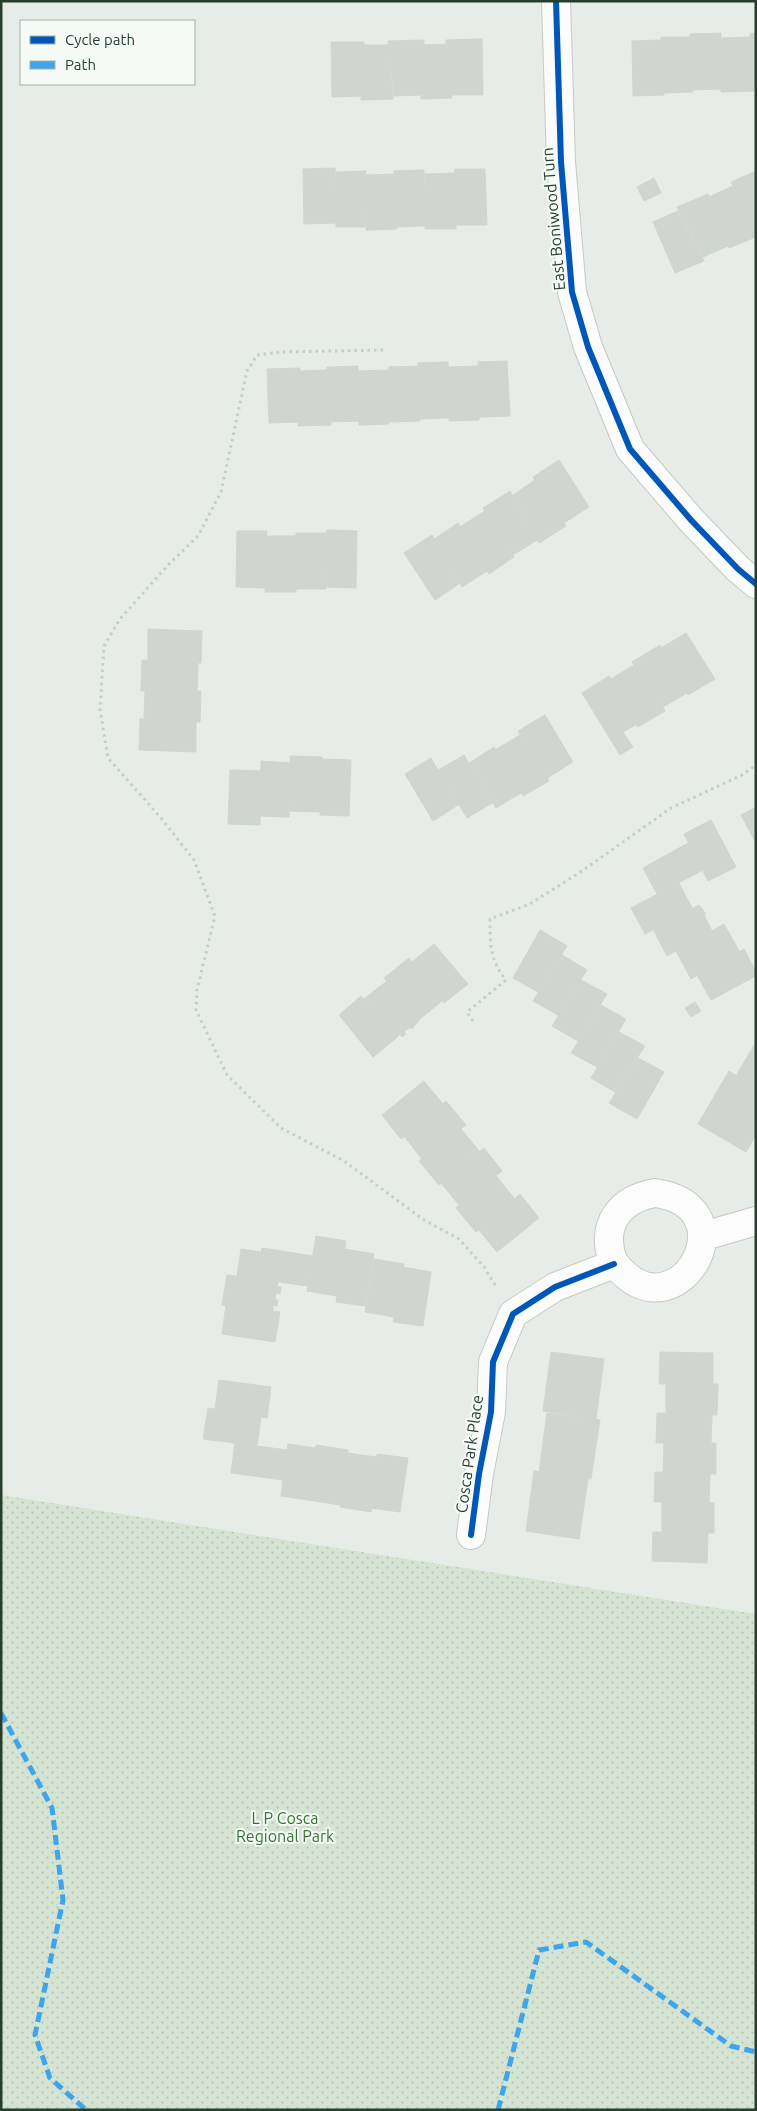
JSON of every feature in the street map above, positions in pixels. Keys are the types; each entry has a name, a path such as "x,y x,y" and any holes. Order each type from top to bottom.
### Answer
{"street":[{"name":"East Boniwood Turn","path":"556,1 561,162 572,292 588,347 630,449 691,520 738,569 756,584"},
{"path":"655,1193 671,1195 687,1206 697,1218 704,1236 701,1252 696,1264 685,1276 670,1284 653,1286 637,1283 614,1264 609,1249 609,1233 618,1211 639,1196 655,1193"},
{"path":"704,1236 756,1221"},
{"path":"513,1314 555,1287 614,1264"},
{"name":"Cosca Park Place","path":"471,1535 479,1474 491,1412 493,1362 513,1314"}],"path":[{"path":"383,350 281,352 257,355 247,371 222,492 198,536 168,565 120,619 104,646 100,709 108,758 161,818 194,860 215,916 197,990 196,1010 227,1075 281,1128 344,1161 424,1220 459,1239 484,1267 513,1314"},
{"path":"473,1021 467,1012 506,980 496,967 490,945 490,919 530,904 582,871 671,808 742,775 756,765"}],"green space":[{"name":"L P Cosca Regional Park","path":"1,1495 756,1614 756,2110 1,2110"}],"building":[{"path":"721,33 721,89 693,90 690,34"},
{"path":"756,33 756,89 754,89 750,34"},
{"path":"661,37 690,37 693,92 663,93"},
{"path":"750,37 754,91 721,92 721,38"},
{"path":"482,39 483,95 452,95 446,40"},
{"path":"424,40 421,95 394,96 388,41"},
{"path":"661,40 664,95 633,96 632,41"},
{"path":"331,42 364,42 361,96 332,97"},
{"path":"447,44 452,98 421,99 424,45"},
{"path":"364,45 388,45 393,99 361,100"},
{"path":"335,168 336,223 304,224 303,169"},
{"path":"455,169 485,169 487,225 456,225"},
{"path":"424,170 425,226 397,227 394,171"},
{"path":"366,171 365,227 336,227 336,172"},
{"path":"756,171 756,229 731,182"},
{"path":"455,173 456,229 425,229 425,174"},
{"path":"394,174 397,229 366,230 366,175"},
{"path":"654,178 661,193 644,201 637,187"},
{"path":"733,186 756,229 756,237 729,248 709,197"},
{"path":"708,194 728,246 703,257 677,207"},
{"path":"678,211 704,261 675,273 653,222"},
{"path":"507,361 510,416 479,417 478,362"},
{"path":"448,362 449,418 420,419 418,363"},
{"path":"358,366 359,421 330,422 327,367"},
{"path":"419,366 420,421 389,422 389,367"},
{"path":"478,366 479,420 449,421 448,367"},
{"path":"300,368 298,422 269,423 267,369"},
{"path":"327,370 331,425 298,426 300,371"},
{"path":"389,370 389,424 359,425 358,371"},
{"path":"559,460 589,507 564,523 533,477"},
{"path":"535,480 566,526 539,543 513,495"},
{"path":"510,491 537,540 513,555 483,508"},
{"path":"485,511 514,557 489,574 460,527"},
{"path":"458,523 487,571 462,587 434,539"},
{"path":"327,530 357,531 356,588 327,587"},
{"path":"237,531 267,531 265,588 236,587"},
{"path":"296,533 327,533 326,589 296,589"},
{"path":"432,535 459,584 435,600 404,553"},
{"path":"267,536 296,536 296,592 265,592"},
{"path":"148,629 202,631 201,663 148,660"},
{"path":"686,633 715,679 688,695 661,648"},
{"path":"660,645 687,693 663,707 632,662"},
{"path":"142,660 198,663 197,691 141,691"},
{"path":"634,665 665,711 638,727 611,679"},
{"path":"609,676 637,724 623,732 633,747 620,755 582,693"},
{"path":"145,691 201,691 200,722 144,719"},
{"path":"545,715 573,762 547,778 518,731"},
{"path":"140,719 196,722 196,752 139,750"},
{"path":"520,735 549,781 523,796 495,750"},
{"path":"494,747 521,793 496,808 469,763"},
{"path":"464,755 492,803 467,818 438,770"},
{"path":"290,756 322,757 320,812 290,811"},
{"path":"431,758 458,805 433,821 405,774"},
{"path":"321,759 351,760 349,816 320,815"},
{"path":"261,761 290,763 289,817 260,816"},
{"path":"230,770 261,771 260,825 228,824"},
{"path":"756,807 756,843 741,815"},
{"path":"711,820 736,867 708,881 684,834"},
{"path":"688,843 703,870 657,894 643,868"},
{"path":"679,883 692,908 645,934 631,908"},
{"path":"699,905 706,914 704,915 712,931 667,956 653,929"},
{"path":"724,924 739,951 691,979 676,951"},
{"path":"540,930 567,946 538,992 513,978"},
{"path":"434,944 468,984 444,1003 412,962"},
{"path":"744,949 756,972 756,976 711,1000 697,975"},
{"path":"562,955 587,970 558,1015 533,1001"},
{"path":"409,958 442,1001 420,1019 384,978"},
{"path":"581,980 607,994 578,1041 552,1026"},
{"path":"387,981 420,1019 412,1029 410,1027 404,1032 406,1034 402,1037 400,1034 395,1039 364,999"},
{"path":"361,996 395,1039 373,1057 339,1015"},
{"path":"695,1002 701,1011 691,1017 685,1008"},
{"path":"601,1005 626,1019 597,1067 571,1053"},
{"path":"619,1032 645,1046 615,1092 591,1078"},
{"path":"756,1042 756,1088 736,1076"},
{"path":"638,1058 664,1072 637,1119 609,1103"},
{"path":"729,1071 756,1088 756,1135 746,1152 698,1124"},
{"path":"424,1081 443,1104 401,1139 382,1115"},
{"path":"446,1101 466,1125 422,1159 404,1136"},
{"path":"461,1129 479,1151 439,1185 419,1161"},
{"path":"484,1148 502,1171 459,1205 441,1183"},
{"path":"496,1176 515,1199 476,1232 456,1208"},
{"path":"520,1194 539,1218 497,1252 479,1230"},
{"path":"316,1236 346,1241 337,1296 307,1291"},
{"path":"262,1248 313,1256 307,1286 237,1276 241,1249 261,1252"},
{"path":"345,1249 374,1254 365,1306 336,1302"},
{"path":"374,1259 404,1264 394,1317 365,1312"},
{"path":"403,1267 431,1272 423,1326 393,1322"},
{"path":"227,1275 278,1281 277,1286 281,1287 280,1294 276,1293 275,1300 278,1300 277,1306 273,1305 273,1311 222,1305"},
{"path":"226,1305 280,1312 275,1342 222,1334"},
{"path":"551,1352 604,1359 596,1419 543,1411"},
{"path":"660,1352 713,1353 713,1384 659,1384"},
{"path":"219,1380 271,1387 267,1418 215,1409"},
{"path":"666,1384 718,1384 717,1415 666,1413"},
{"path":"208,1408 261,1417 257,1446 203,1439"},
{"path":"547,1413 600,1420 591,1479 539,1472"},
{"path":"657,1413 712,1415 711,1443 656,1443"},
{"path":"235,1443 287,1450 283,1480 231,1473"},
{"path":"664,1443 716,1443 716,1474 663,1472"},
{"path":"288,1444 316,1448 308,1500 281,1496"},
{"path":"316,1445 348,1450 340,1505 308,1500"},
{"path":"347,1453 376,1457 371,1512 340,1507"},
{"path":"377,1454 408,1458 400,1512 371,1508"},
{"path":"534,1471 588,1479 579,1539 526,1531"},
{"path":"655,1472 710,1474 709,1503 654,1502"},
{"path":"662,1502 714,1503 714,1533 662,1532"},
{"path":"653,1532 708,1533 707,1563 652,1561"}],"marked path":[{"path":"1,1713 52,1808 63,1900 35,2035 50,2078 86,2110"},
{"path":"498,2110 539,1950 586,1942 731,2046 756,2052"}],"cycle path":[{"path":"556,1 561,162 572,292 588,347 630,449 691,520 738,569 756,584"},
{"path":"471,1535 479,1474 491,1412 493,1362 513,1314 555,1287 614,1264"}]}
